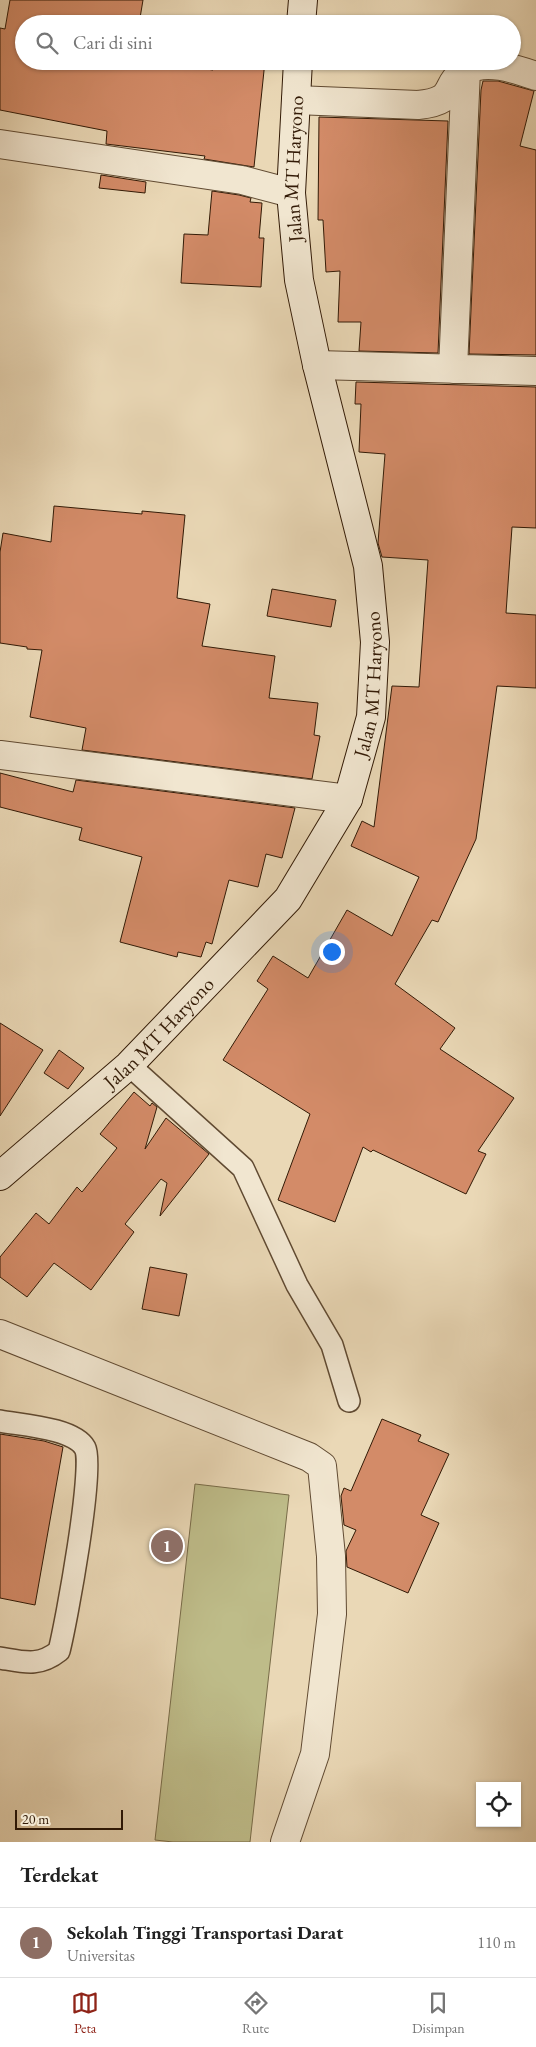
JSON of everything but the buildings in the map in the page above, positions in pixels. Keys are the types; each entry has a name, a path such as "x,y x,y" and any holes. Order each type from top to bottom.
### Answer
{"street":[{"path":"302,15 303,0"},
{"name":"Jalan MT Haryono","path":"0,1176 128,1064 288,899 348,799 371,717 375,642 368,566 299,280 291,193 298,70"},
{"path":"296,100 435,104 448,95 457,79 466,70"},
{"path":"454,369 466,70"},
{"path":"518,70 536,76"},
{"path":"0,144 242,180 291,193"},
{"path":"318,365 536,371"},
{"path":"0,755 348,799"},
{"path":"0,1334 309,1457 322,1466 331,1556 332,1614 314,1754 285,1842"}],"lane":[{"path":"128,1064 242,1168 297,1285 332,1345 349,1401"},
{"path":"0,1421 67,1433 85,1448 88,1460 85,1500 59,1651 50,1658 34,1663 0,1658"}],"shaded area":[{"path":"195,1484 289,1495 250,1842 173,1842 155,1840"}],"place":[{"name":"Sekolah Tinggi Transportasi Darat","path":"167,1546"}]}
